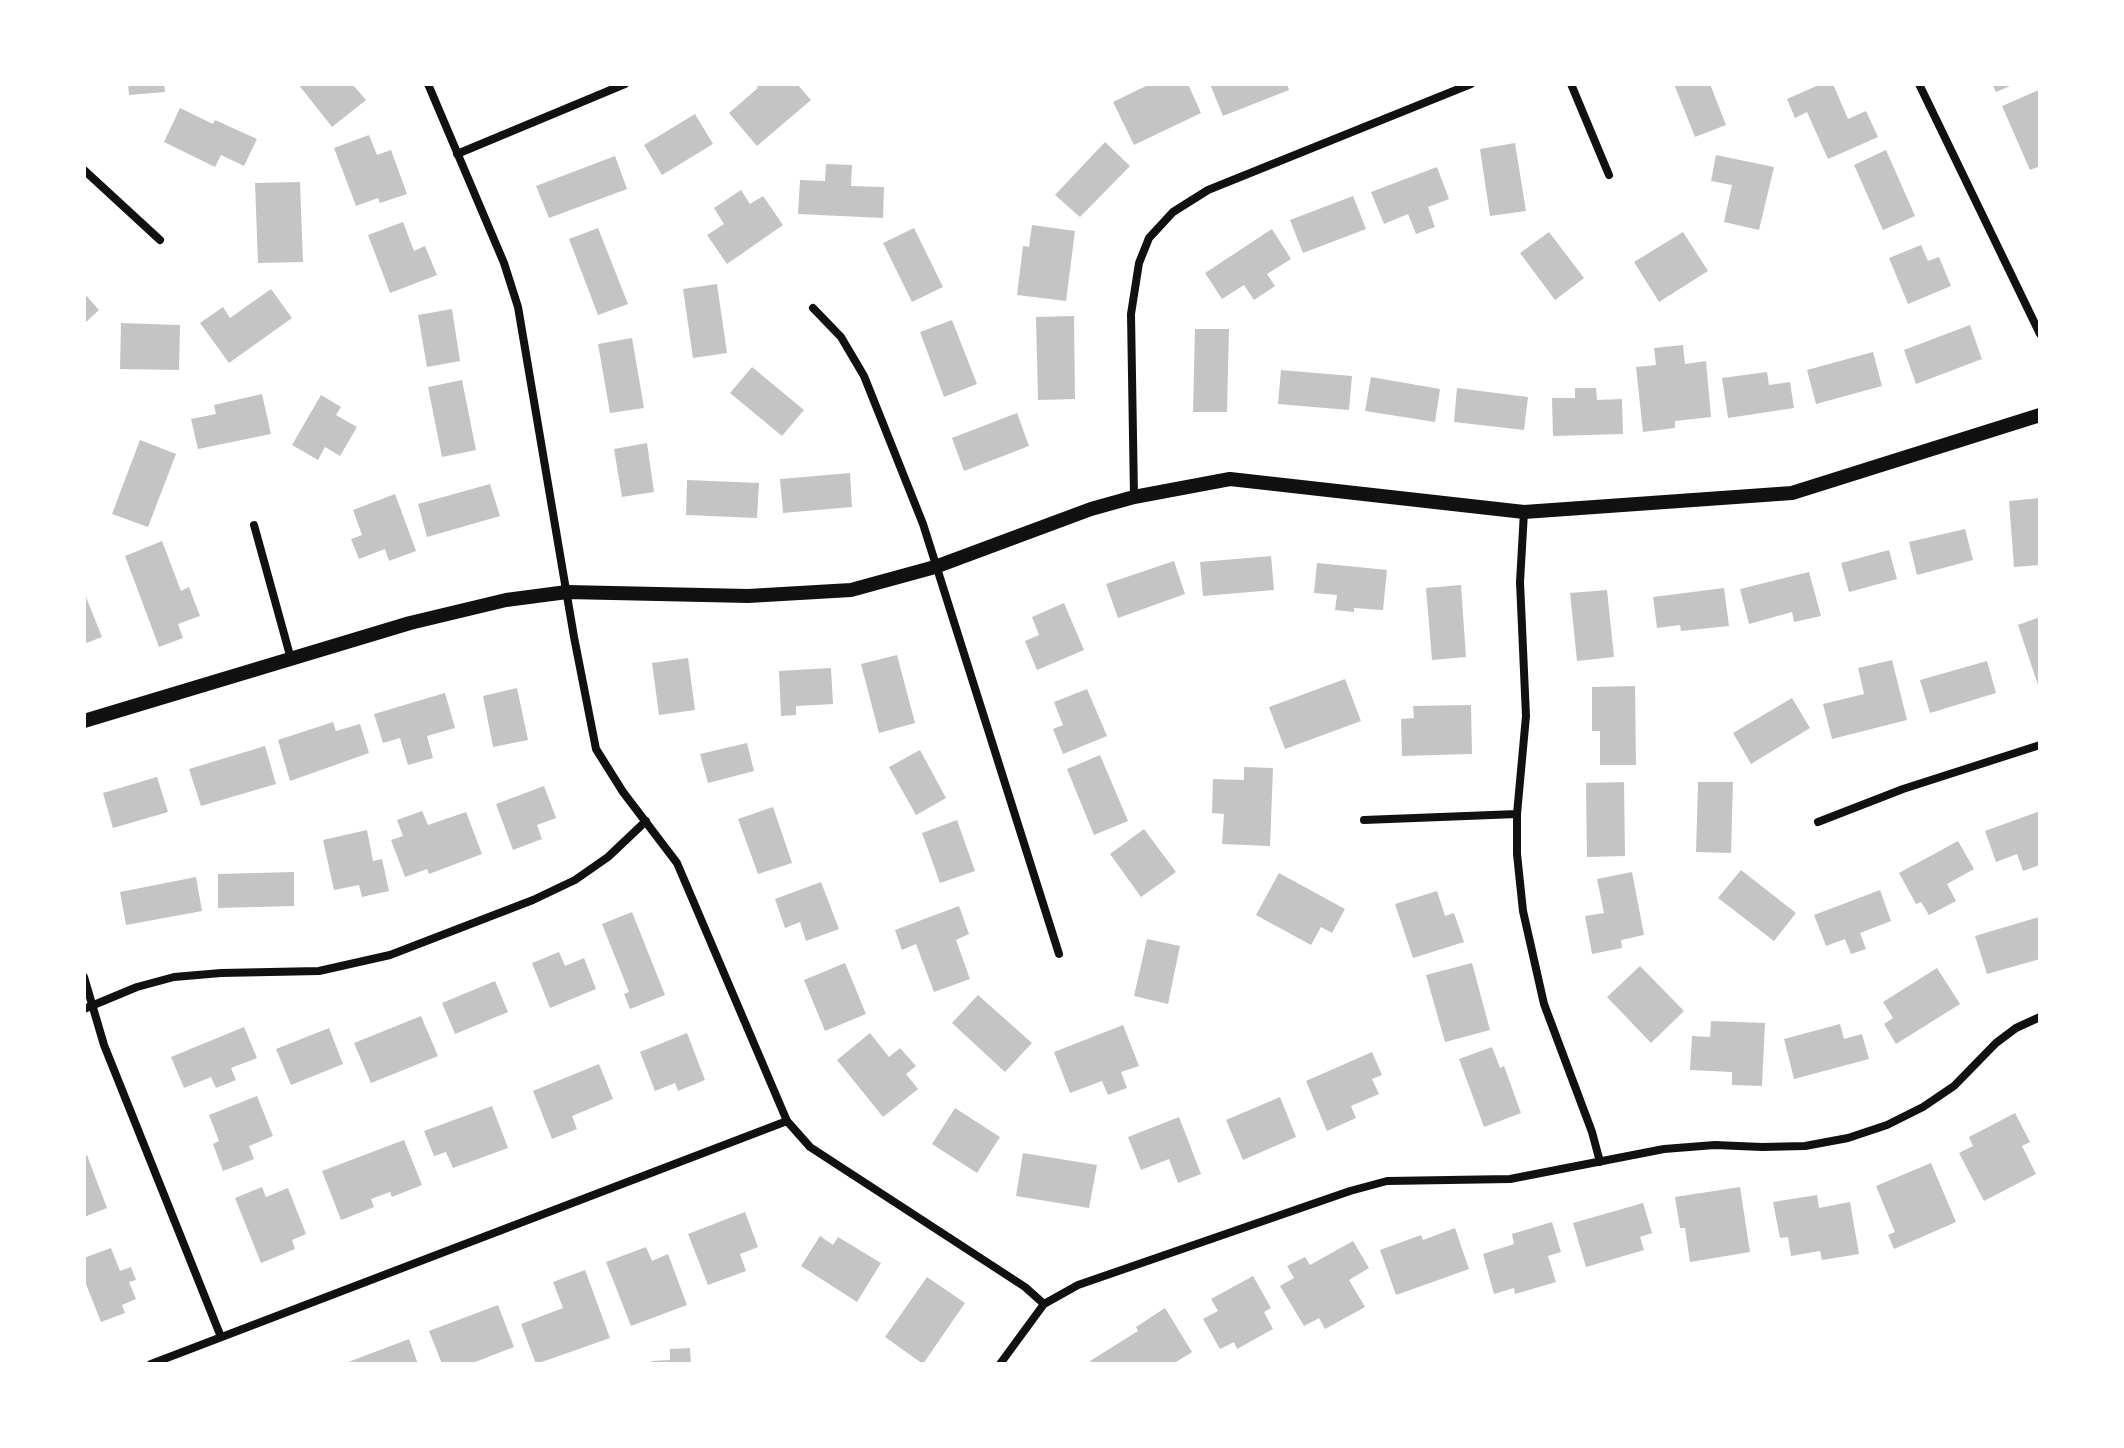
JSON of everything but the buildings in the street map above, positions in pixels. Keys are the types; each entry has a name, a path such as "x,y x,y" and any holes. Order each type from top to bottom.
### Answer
{"street":[{"path":"428,84 504,263 518,307 596,749 610,774 677,863 787,1121 810,1147 1025,1287 1044,1304"},
{"path":"457,154 625,84"},
{"path":"1134,497 1131,314 1139,263 1149,238 1173,212 1208,190 1471,84"},
{"path":"1571,84 1609,175"},
{"path":"1919,84 2040,334"},
{"path":"84,170 160,240"},
{"path":"813,308 841,337 864,376 923,524 1059,954"},
{"path":"84,721 458,611 506,600 567,592 748,596 851,590 935,567 1091,509 1134,497 1230,479 1524,512 1792,493 2040,415"},
{"path":"1524,512 1520,582 1526,716 1517,814 1517,854 1523,911 1544,1004 1592,1132 1600,1162"},
{"path":"254,525 291,659"},
{"path":"1818,822 1903,789 2040,745"},
{"path":"1364,820 1517,814"},
{"path":"87,1007 137,987 174,977 319,971 390,955 533,900 575,880 608,857 646,821"},
{"path":"84,977 87,1007 221,1337"},
{"path":"1000,1364 1044,1304 1090,1280 1362,1187 1387,1181 1510,1179 1664,1149 1715,1145 1805,1146 1848,1138 1887,1125 1923,1107 1954,1086 1996,1043 2016,1028 2040,1017"},
{"path":"151,1364 787,1121"}]}
